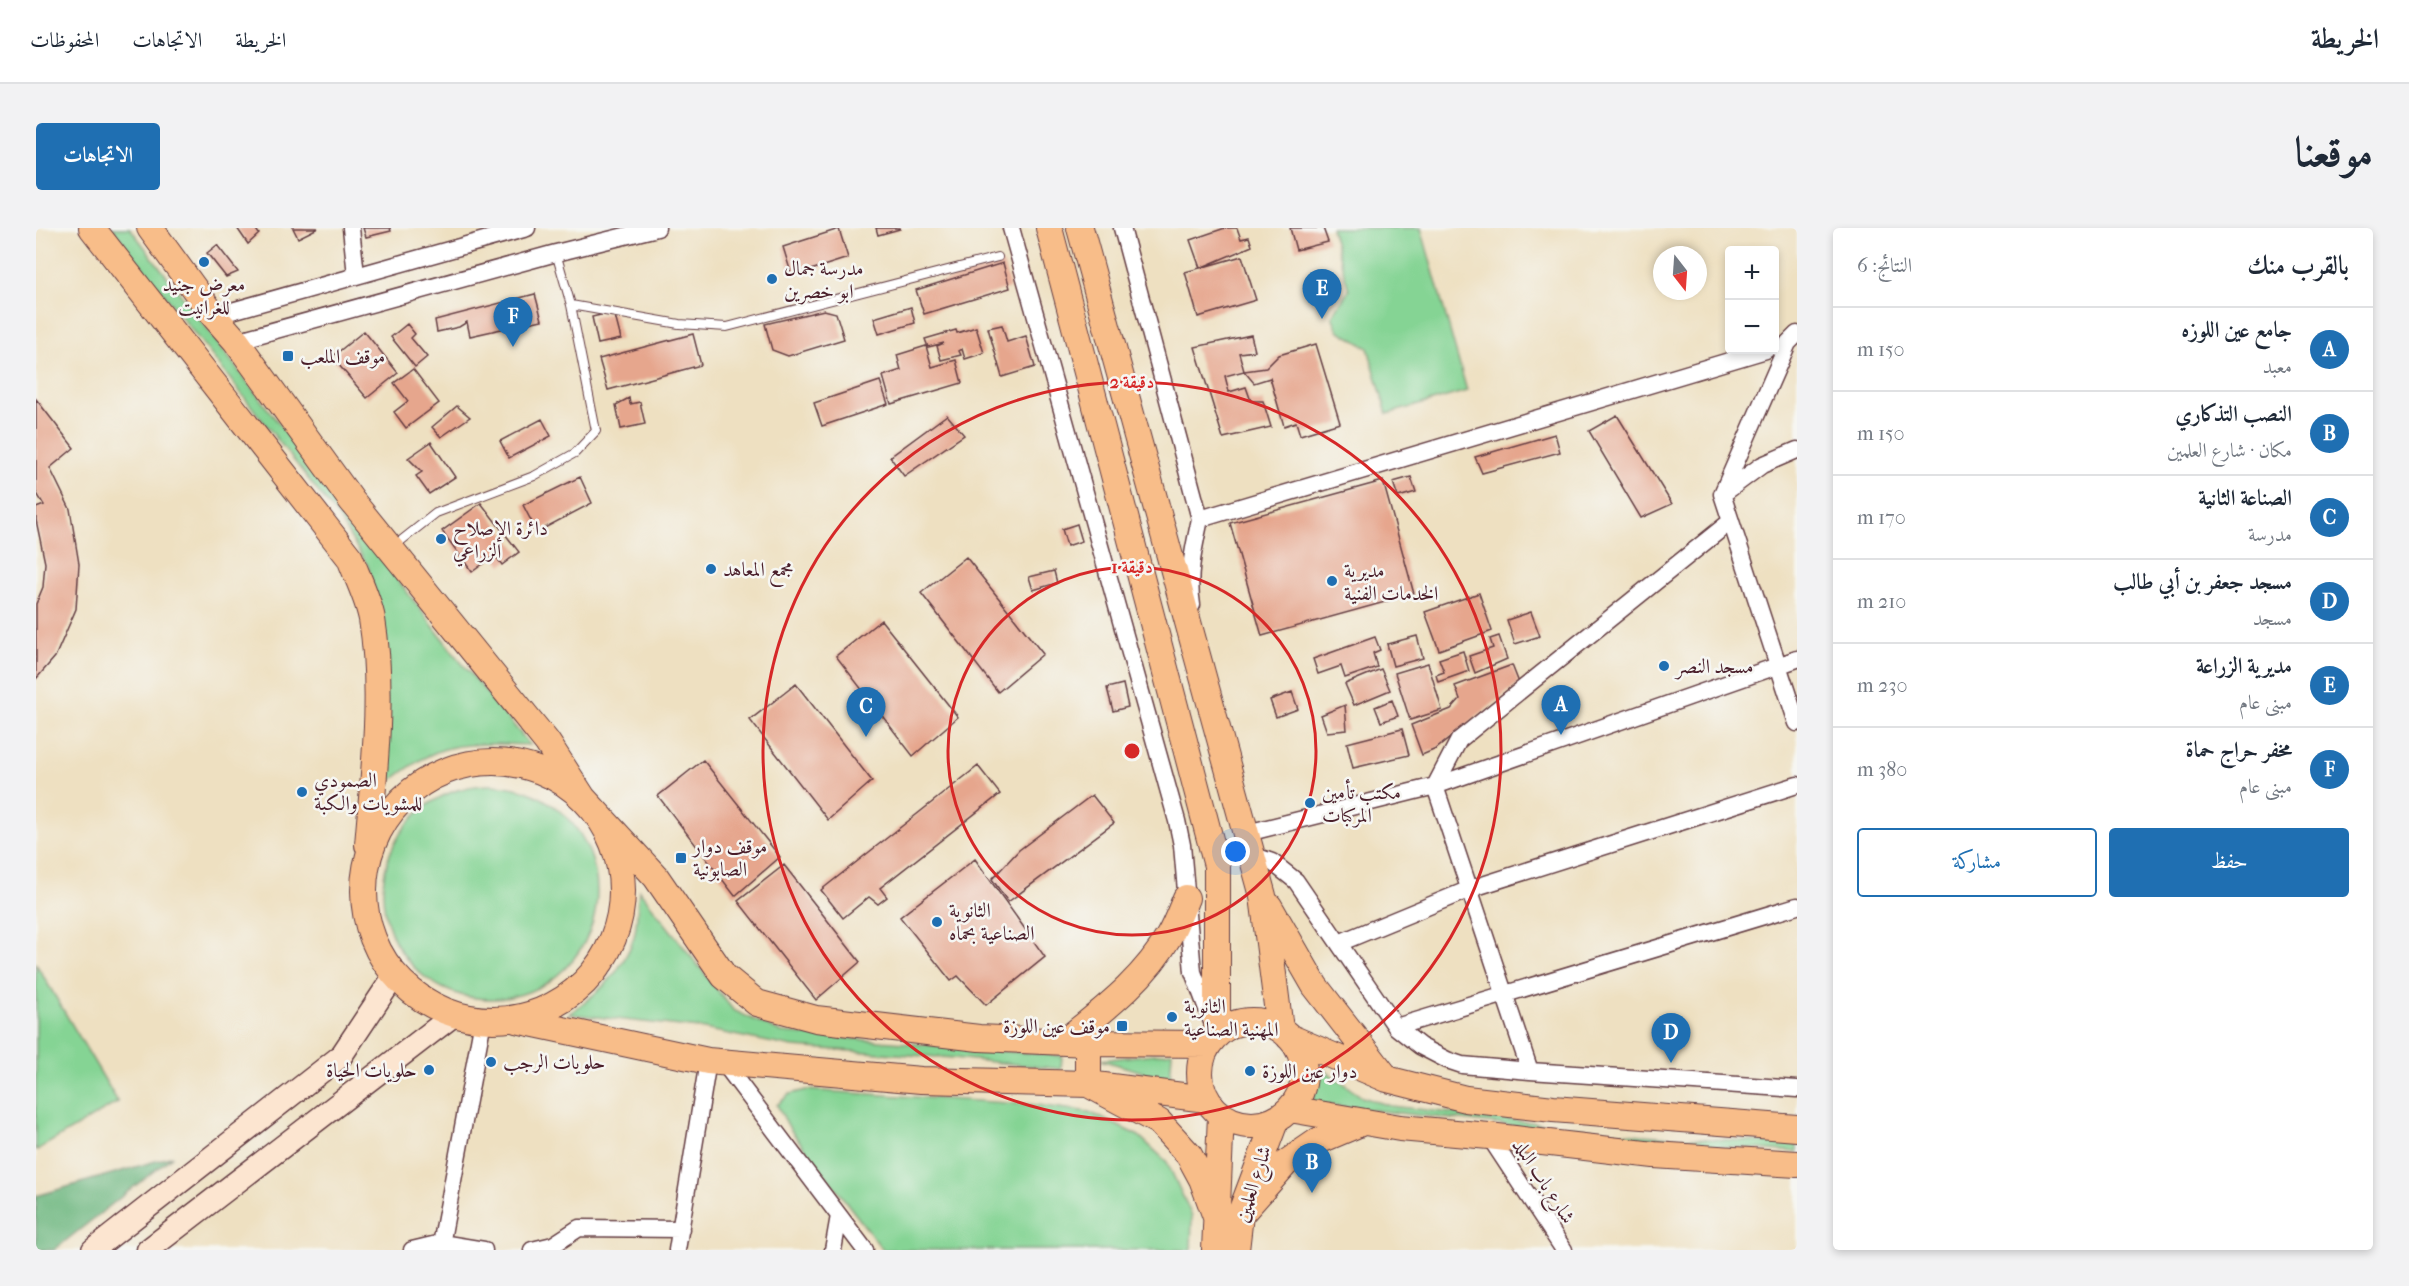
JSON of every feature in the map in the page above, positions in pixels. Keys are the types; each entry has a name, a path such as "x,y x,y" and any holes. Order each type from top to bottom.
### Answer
{"main road":[{"path":"92,228 350,558 371,616 378,674 375,766 364,898 369,925 379,951 395,975 412,992 433,1005 455,1014 483,1020 509,1019 541,1011 569,996 592,974 610,947 620,916 622,884 617,852 603,823 583,798 547,742 352,501 236,341 214,316 150,228"},
{"path":"1050,228 1217,866 1213,1039"},
{"path":"1080,228 1250,844 1263,896 1284,1033 1298,1050 1303,1065 1303,1080 1299,1096 1283,1114 1262,1124 1248,1125 1234,1122 1214,1107 1201,1086 1202,1057 1213,1039 1231,1026 1247,1022 1264,1023 1284,1033 1387,1079 1466,1099 1553,1109 1797,1128"},
{"path":"366,870 373,845 384,822 400,802 419,786 466,765 491,762 516,764 548,775 583,798 656,877 724,976 757,1002 816,1019 979,1038 1076,1043 1213,1039"},
{"path":"1263,896 1315,986 1387,1079"},
{"path":"1076,1043 1103,1010 1145,971 1169,936 1186,898"},
{"path":"93,1250 341,1056 395,975"},
{"path":"148,1250 455,1014"},
{"path":"509,1019 715,1061 921,1080 1088,1084 1214,1107"},
{"path":"1076,1043 1088,1084 1159,1122 1189,1155 1202,1179 1228,1216 1286,1163 1318,1141 1363,1122"},
{"name":"شارع العلمين","path":"1214,1107 1228,1216 1236,1250"},
{"path":"1283,1114 1654,1155 1797,1164"},
{"name":"شارع العلمين","path":"1215,1250 1228,1216 1283,1114"}],"street":[{"path":"351,228 356,275"},
{"path":"214,316 527,228"},
{"path":"236,341 556,253 657,228"},
{"path":"1011,228 1177,821 1182,845 1193,972 1213,1039"},
{"path":"1122,228 1200,519 1192,558 1190,591 1204,680"},
{"path":"1787,342 1722,494 1797,723"},
{"path":"1200,519 1753,354"},
{"path":"1722,494 1762,465 1797,450"},
{"path":"1530,1071 1435,786 1459,740 1731,521"},
{"path":"1250,844 1435,786 1797,659"},
{"path":"1339,942 1470,890 1797,785"},
{"path":"1250,844 1296,881 1396,1027 1420,1046 1447,1060 1462,1065 1530,1071 1797,1089"},
{"path":"1396,1027 1797,906"},
{"path":"441,1246 483,1020"},
{"path":"715,1061 865,1250"},
{"path":"677,1250 715,1061"},
{"name":"شارع باب البلد","path":"1489,1136 1564,1250"},
{"path":"833,1250 839,1216"},
{"path":"532,1250 553,1245 579,1228 681,1229"},
{"path":"412,1250 441,1246 484,1250"}],"lane":[{"path":"390,549 436,513 534,476 574,453 596,431 571,305 556,253"},
{"path":"571,305 679,324 727,327 998,257"}],"green space":[{"path":"112,228 130,228 455,655 530,745 497,744 451,747 417,762 379,790 378,605 368,566 338,517"},
{"path":"1331,228 1421,228 1467,391 1387,414 1368,348 1338,330 1332,316 1349,290"},
{"path":"479,785 501,785 521,789 541,797 566,816 585,841 593,861 597,892 593,923 585,943 566,968 541,987 521,995 501,999 479,999 459,995 439,987 407,960 395,943 387,923 383,903 383,881 387,861 395,841 422,809 439,797 459,789"},
{"path":"639,890 733,1010 782,1033 1062,1056 1061,1069 954,1058 793,1047 699,1028 569,1014 600,990 623,962 634,937"},
{"path":"36,964 118,1102 37,1150 36,1148"},
{"path":"1172,1052 1170,1080 1101,1060"},
{"path":"1323,1069 1362,1097 1391,1106 1641,1135 1797,1144 1797,1152 1637,1140 1312,1103 1318,1073"},
{"path":"806,1090 1038,1105 1089,1112 1139,1136 1167,1162 1192,1216 1191,1250 883,1250 790,1129 777,1105 790,1094"},
{"path":"173,1156 54,1250 36,1250 36,1196"}],"building":[{"path":"237,228 255,228 259,234 248,244"},
{"path":"293,228 318,228 298,238"},
{"path":"363,228 390,228 391,231 366,237"},
{"path":"876,228 900,228 900,229 878,235"},
{"path":"1225,228 1237,228 1241,239 1249,237 1252,246 1200,268 1190,240"},
{"path":"1290,228 1323,228 1328,242 1296,250"},
{"path":"839,229 848,258 792,276 783,247"},
{"path":"217,245 238,272 226,277 207,253"},
{"path":"1242,256 1256,300 1198,317 1185,272"},
{"path":"1003,263 1010,288 924,314 916,290"},
{"path":"535,294 542,320 470,336 467,322 459,327 437,332 435,320"},
{"path":"911,307 915,323 879,334 874,318"},
{"path":"824,310 836,313 844,339 788,356 772,350 765,324"},
{"path":"614,312 621,339 598,344 592,317"},
{"path":"407,324 415,334 411,338 427,357 415,367 391,337"},
{"path":"1002,325 1007,342 1026,336 1035,367 1002,377 988,328"},
{"path":"976,327 984,353 965,359 962,349 959,351 961,355 941,360 937,346 944,343 928,347 925,339 956,330 957,333"},
{"path":"364,331 398,373 367,398 332,357"},
{"path":"693,334 701,365 608,390 599,359"},
{"path":"1251,335 1255,351 1239,353 1244,371 1225,376 1229,392 1246,387 1251,401 1263,401 1271,427 1223,438 1195,347"},
{"path":"1316,344 1340,423 1300,435 1296,422 1284,426 1270,378 1254,383 1244,371 1266,368 1279,355"},
{"path":"926,346 932,367 956,360 962,383 891,404 883,376 901,370 897,355"},
{"path":"413,369 439,403 406,428 394,412 408,401 394,383"},
{"path":"880,381 888,404 822,426 814,403"},
{"path":"629,398 630,404 640,402 645,424 621,429 616,405"},
{"path":"36,399 74,448 50,468 70,509 79,564 76,609 55,657 36,679 36,604 43,587 45,563 36,520 36,508 44,505 36,492"},
{"path":"457,406 470,417 441,437 432,427"},
{"path":"947,415 964,435 904,476 890,457"},
{"path":"1617,415 1672,504 1641,518 1589,431"},
{"path":"542,419 551,436 509,458 500,441"},
{"path":"1555,434 1560,452 1482,473 1475,457"},
{"path":"431,442 455,477 429,494 416,476 422,472 408,458"},
{"path":"580,477 592,503 537,532 523,505"},
{"path":"1411,477 1416,492 1398,497 1393,482"},
{"path":"1383,481 1414,594 1262,636 1230,523"},
{"path":"481,503 519,552 502,565 495,555 472,572 442,531"},
{"path":"1077,524 1082,541 1067,546 1062,529"},
{"path":"966,557 1043,654 998,692 921,593"},
{"path":"1054,571 1057,583 1033,590 1029,577"},
{"path":"1479,593 1492,631 1439,650 1425,612"},
{"path":"1531,612 1540,636 1515,644 1507,620"},
{"path":"881,620 958,717 913,756 836,656"},
{"path":"1417,636 1423,658 1393,666 1387,644"},
{"path":"1499,636 1507,659 1475,673 1469,656 1493,648 1490,639"},
{"path":"1375,637 1380,650 1373,653 1377,667 1345,678 1341,666 1318,674 1313,659"},
{"path":"1463,651 1469,671 1438,682 1436,675 1444,672 1439,659"},
{"path":"1428,663 1442,710 1410,720 1395,673"},
{"path":"1512,665 1519,683 1436,749 1422,755 1411,725 1451,709 1460,699 1455,686"},
{"path":"1381,669 1390,690 1354,705 1345,684"},
{"path":"796,684 872,781 828,820 750,720"},
{"path":"1123,684 1128,707 1113,711 1107,688"},
{"path":"1292,692 1298,709 1276,717 1270,700"},
{"path":"1392,700 1398,716 1381,722 1375,707"},
{"path":"1345,705 1347,730 1327,732 1321,715"},
{"path":"1402,729 1409,755 1353,768 1347,743"},
{"path":"703,760 780,857 735,896 658,796"},
{"path":"978,766 1000,794 880,888 887,897 878,904 869,897 843,918 821,890"},
{"path":"1092,795 1114,823 1008,902 992,879 1019,850"},
{"path":"975,859 1045,957 986,1005 958,976 951,981 900,917"},
{"path":"784,865 860,962 816,1000 738,901"}],"place":[{"name":"معرض جنيد للغرانيت","path":"204,262"},
{"name":"مدرسة جمال ابو خصرين","path":"772,279"},
{"name":"مديرية الزراعة","path":"1322,319"},
{"name":"مخفر حراج حماة","path":"513,347"},
{"name":"موقف الملعب","path":"288,356"},
{"name":"دائرة الإصلاح الزراعي","path":"441,539"},
{"name":"مجمع المعاهد","path":"711,569"},
{"name":"مديرية الخدمات الفنية","path":"1332,581"},
{"name":"مسجد النصر","path":"1664,666"},
{"name":"جامع عين اللوزه","path":"1561,735"},
{"name":"الصناعة الثانية","path":"866,737"},
{"name":"الصمودي للمشويات والكبة","path":"302,792"},
{"name":"مكتب تأمين المركبات","path":"1310,803"},
{"name":"موقف دوار الصابونية","path":"681,858"},
{"name":"الثانوية الصناعية بحماه","path":"937,922"},
{"name":"الثانوية المهنية الصناعية","path":"1172,1017"},
{"name":"موقف عين اللوزة","path":"1122,1026"},
{"name":"حلويات الرجب","path":"491,1062"},
{"name":"مسجد جعفر بن أبي طالب","path":"1671,1063"},
{"name":"حلويات الحياة","path":"429,1070"},
{"name":"دوار عين اللوزة","path":"1250,1071"},
{"name":"النصب التذكاري","path":"1312,1193"}]}
